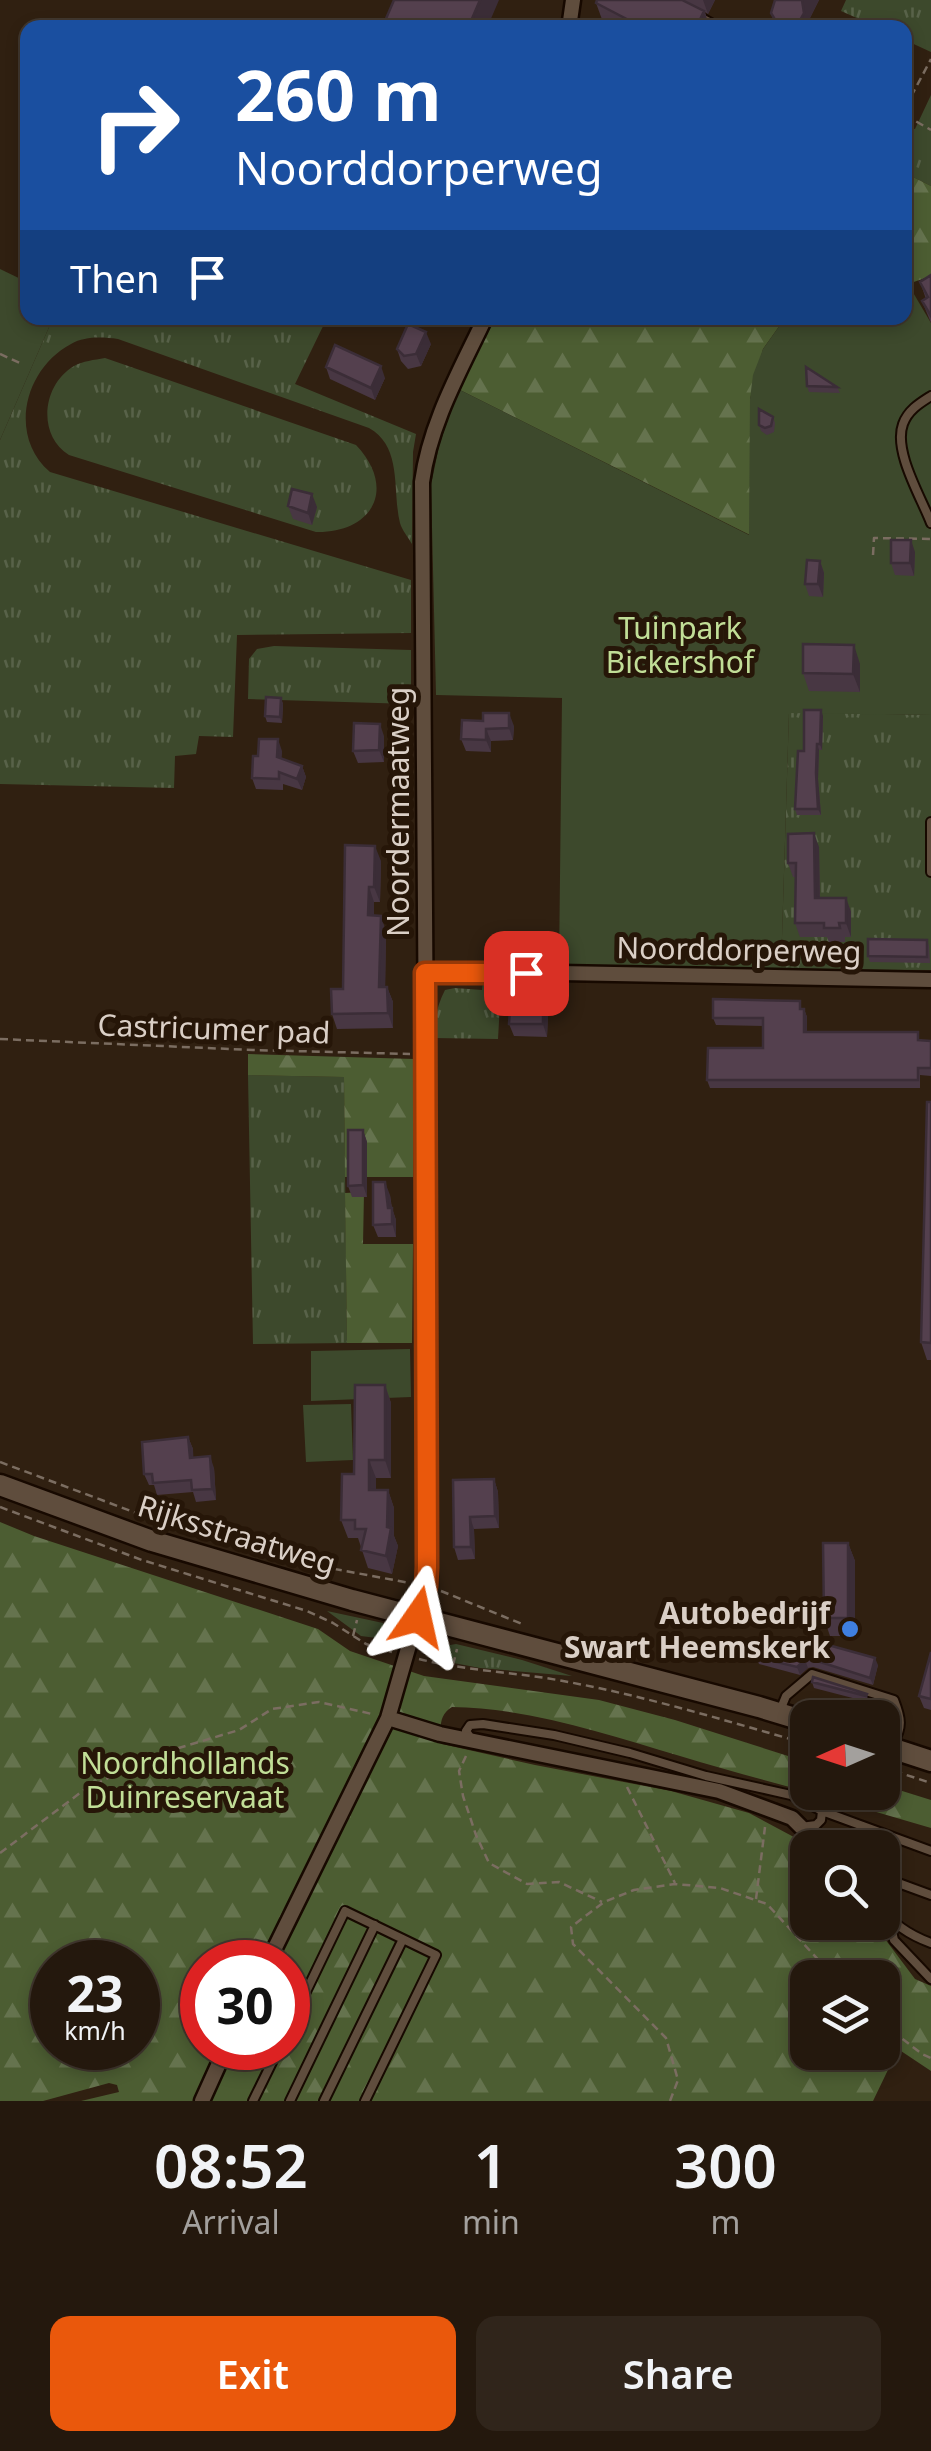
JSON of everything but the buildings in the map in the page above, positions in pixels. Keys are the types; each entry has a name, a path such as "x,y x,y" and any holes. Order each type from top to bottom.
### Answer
{"main road":[{"name":"Rijksstraatweg","path":"0,1485 152,1541 790,1717"},
{"path":"900,1756 931,1761"}],"street":[{"name":"Noordermaatweg","path":"279,1940 388,1718 426,1586 422,482 436,422 483,325"},
{"name":"Noorddorperweg","path":"425,973 931,980"},
{"path":"388,1718 472,1740 719,1791 792,1818 801,1826"},
{"path":"202,2101 216,2070"}],"lane":[{"path":"692,14 704,20"},
{"path":"931,396 907,416 901,443 931,523"},
{"path":"931,822 931,872"},
{"path":"779,1714 786,1696 812,1674 894,1700"},
{"path":"472,1740 466,1731 470,1725 483,1724 554,1735 790,1795"},
{"path":"801,1826 816,1825 822,1810 931,1850"},
{"path":"801,1826 805,1830"},
{"path":"900,1884 931,1895"},
{"path":"310,1983 345,1911 436,1955 365,2101"},
{"path":"290,2101 376,1926"},
{"path":"900,1927 931,1943"},
{"path":"324,2101 403,1939"},
{"path":"894,1940 931,1980"},
{"path":"253,2101 268,2070"}],"path":[{"path":"912,95 931,59"},
{"path":"0,354 22,364"},
{"path":"873,556 874,538 931,540"},
{"name":"Castricumer pad","path":"0,1039 426,1054"},
{"path":"0,1462 155,1520 313,1565 426,1586 474,1606"},
{"path":"0,1507 142,1560 307,1611 366,1644 406,1656 452,1667 603,1689 790,1739"},
{"path":"0,1853 84,1790 152,1756 238,1730 272,1709 318,1702 388,1718"},
{"path":"472,1740 459,1772 462,1796 489,1863 527,1884 559,1882 604,1902"},
{"path":"900,1763 931,1782"},
{"path":"620,1772 676,1884"},
{"path":"755,1900 768,1809"},
{"path":"670,2101 678,2080 666,2038 573,1944 571,1926 604,1902 634,1890 676,1884 720,1888 767,1904 819,1960"},
{"path":"900,2037 931,2058"}],"green space":[{"path":"846,0 931,0 931,52 912,43 912,20 861,20 841,11"},
{"path":"931,95 931,186 912,176 912,129"},
{"path":"912,176 931,186 931,276 912,283"},
{"path":"0,269 20,279 20,325 50,325 0,440"},
{"name":"Tuinpark Bickershof","path":"912,291 931,323 931,715 789,713 781,969 559,965 562,698 436,695 431,485 439,446 458,389 749,535 750,399 753,375 763,349 780,325 912,325"},
{"path":"50,325 324,325 295,384 416,434 412,544 400,523 392,458 380,436 369,428 118,339 76,341 42,369 27,404 29,440 50,472 411,580 411,633 237,635 233,737 199,736 196,754 175,756 174,788 0,784 0,440"},
{"path":"489,325 780,325 763,349 750,399 750,535 458,389"},
{"path":"105,358 356,445 375,477 373,505 352,525 316,532 69,455 59,446 48,423 50,397 63,374 74,366"},
{"path":"274,646 411,650 411,704 248,699 249,659 257,649"},
{"path":"789,712 931,715 931,970 781,969"},
{"path":"483,981 501,986 498,1039 434,1038 445,990 482,990"},
{"path":"248,1054 414,1059 413,1177 345,1177 344,1077 248,1075"},
{"path":"248,1075 344,1077 347,1343 253,1344"},
{"path":"364,1192 363,1244 413,1244 412,1343 347,1343 345,1193"},
{"path":"410,1349 411,1397 311,1401 311,1351"},
{"path":"351,1404 353,1460 306,1462 303,1405"},
{"name":"Noordhollands Duinreservaat","path":"0,1522 318,1629 350,1651 424,1676 599,1700 790,1757 790,1787 539,1717 452,1707 441,1723 442,1744 671,1791 749,1813 790,1835 790,1940 886,1940 915,1979 931,1986 931,2071 900,2050 900,1960 790,1960 790,2070 888,2070 873,2101 81,2101 119,2092 117,2085 109,2083 43,2101 0,2101"},
{"path":"327,1611 383,1623 392,1640 361,1636"},
{"path":"456,1644 572,1676 480,1668 433,1659 439,1647"},
{"path":"900,1790 931,1800 931,1828 870,1810 900,1810"}],"place":[{"name":"Autobedrijf Swart Heemskerk","path":"850,1629"}],"route":[{"path":"418,1617 427,1567 425,973 526,973"}]}
